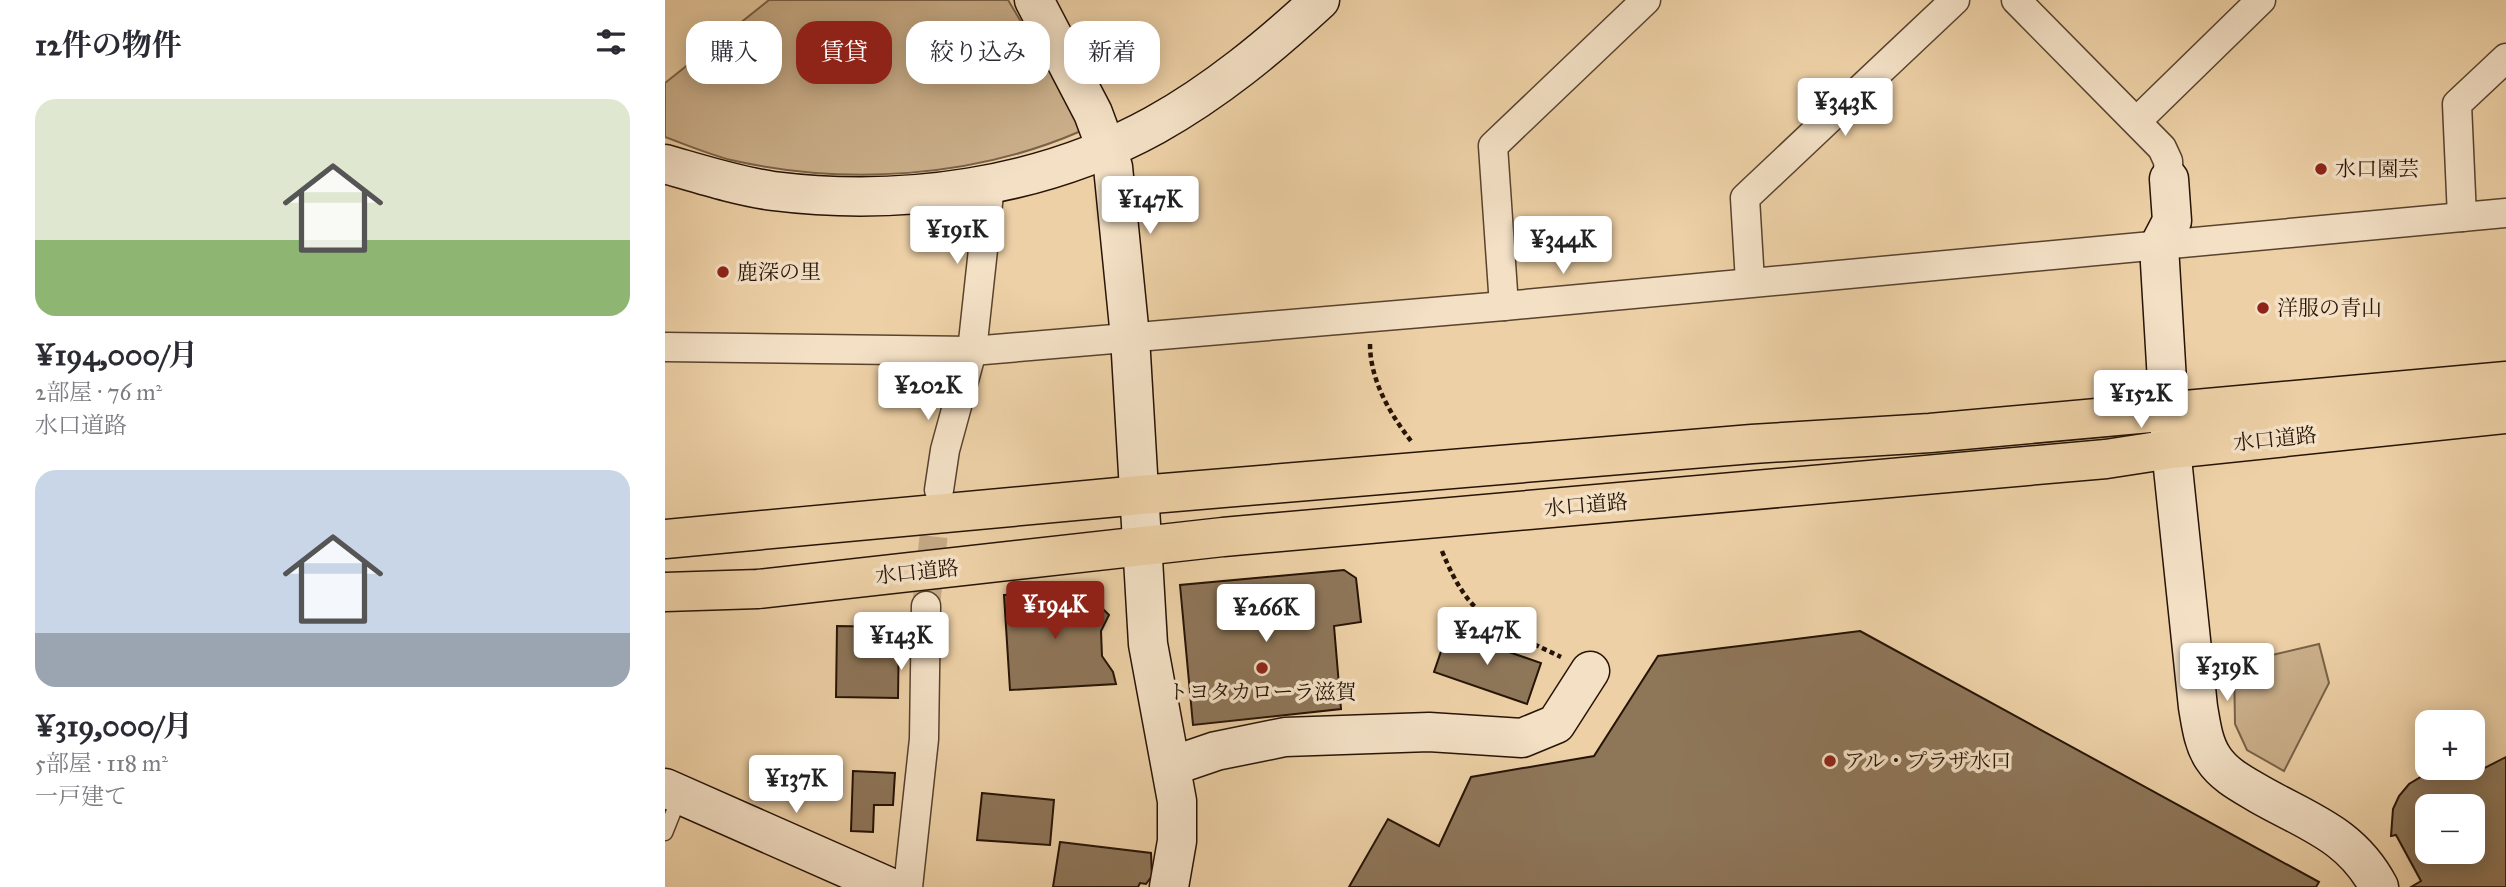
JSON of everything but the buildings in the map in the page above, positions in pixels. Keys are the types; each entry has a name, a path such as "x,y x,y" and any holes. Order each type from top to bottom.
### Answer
{"highway":[{"name":"水口道路","path":"665,539 1140,495 1752,444 1930,433 2506,381"},
{"name":"水口道路","path":"665,592 758,589 1142,546 1469,514 1984,471 2506,414"},
{"path":"665,606 758,589"}],"street":[{"path":"1034,0 1068,60 1107,146 1112,167 1131,337 1148,644 1172,766 1177,841 1169,887"},
{"path":"665,164 771,191 844,197 918,194 990,185 1085,156 1154,125 1194,101 1266,49 1320,0"},
{"path":"1504,306 1493,146 1646,0"},
{"path":"1750,282 1745,198 1955,0"},
{"path":"2016,0 2137,121 2162,148 2168,160 2172,221 2159,246 2171,410 2171,449 2198,707 2211,756 2222,770 2241,784 2346,842 2365,862 2379,887"},
{"path":"2137,121 2262,0"},
{"path":"2462,217 2457,104 2506,58"},
{"path":"939,490 945,450 972,351 990,185"},
{"path":"665,347 972,351 1504,306 2506,214"},
{"path":"908,887 924,739 926,606"},
{"path":"1172,766 1216,751 1285,737 1429,732 1522,738 1556,724 1590,671"},
{"path":"673,791 889,887"}],"lane":[{"path":"665,834 673,791"}],"path":[{"path":"1370,316 1370,352 1379,386 1394,418 1418,450"},
{"path":"1442,551 1455,583 1479,614 1492,624 1590,671"}],"shaded area":[{"path":"769,0 1008,0 1021,21 906,21 906,84 1050,84 1050,70 1077,115 1081,131 1040,147 953,168 863,175 774,168 731,160 665,137 665,83 686,66 686,84 782,84 782,21 743,21"},
{"path":"2319,644 2329,683 2284,771 2247,750 2235,724 2234,664"}],"tunnel":[{"path":"926,606 938,496"}],"place":[{"name":"水口園芸","path":"2321,169"},
{"name":"鹿深の里","path":"723,272"},
{"name":"洋服の青山","path":"2263,308"},
{"name":"トヨタカローラ滋賀","path":"1262,668"},
{"name":"アル・プラザ水口","path":"1830,761"}]}
